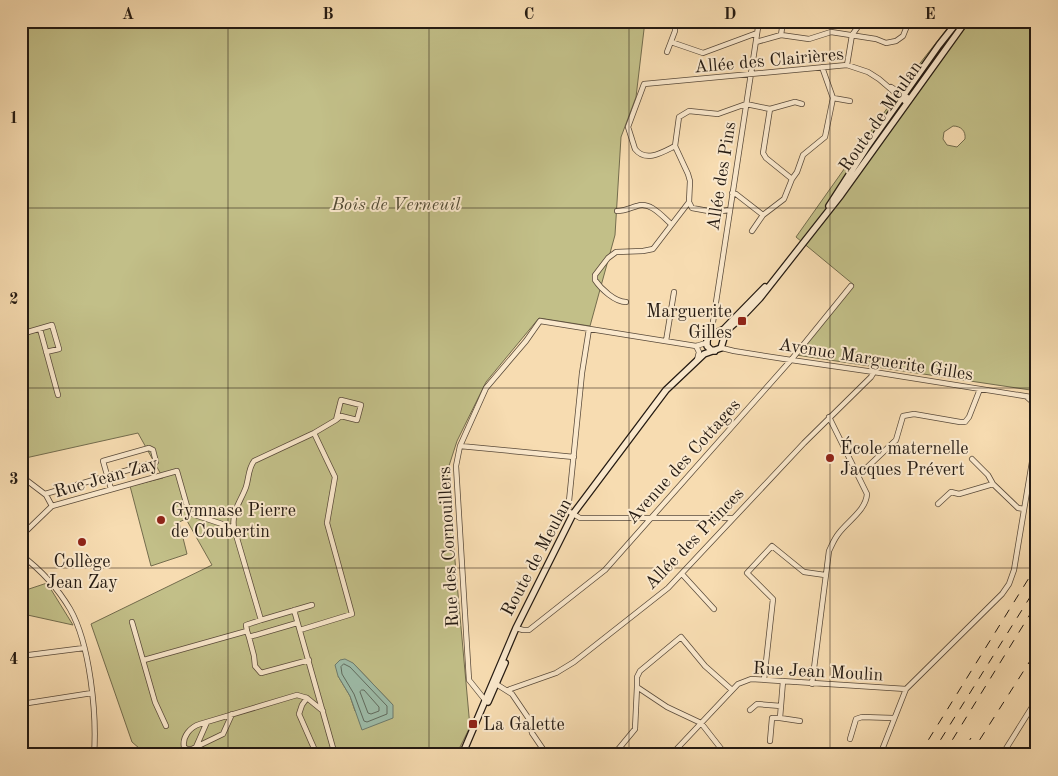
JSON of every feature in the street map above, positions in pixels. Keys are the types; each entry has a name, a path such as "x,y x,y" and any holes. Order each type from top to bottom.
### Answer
{"main road":[{"name":"Route de Meulan","path":"816,226 902,96 958,21"},
{"name":"Route de Meulan","path":"723,341 726,331 747,312 858,173 966,21"},
{"name":"Route de Meulan","path":"713,335 726,327 782,270"},
{"path":"713,335 720,336 723,341 719,349 710,349 707,344 708,338 713,335"},
{"name":"Route de Meulan","path":"703,355 707,344"},
{"name":"Route de Meulan","path":"466,755 518,629 575,515 660,402 697,360 703,355 719,349"},
{"name":"Route de Meulan","path":"462,755 485,700 495,683"}],"street":[{"path":"667,52 675,31 675,21"},
{"name":"Allée des Pins","path":"713,335 732,193 759,21"},
{"path":"780,34 783,21"},
{"path":"847,65 852,35 862,21"},
{"path":"756,42 780,34 809,39 831,32 891,43 903,36 909,21"},
{"path":"671,42 703,53 757,33"},
{"name":"Allée des Clairières","path":"675,146 649,156 644,156 635,150 628,127 644,84 847,65 868,72 909,101"},
{"path":"752,231 763,216 784,198 797,172 802,155 825,137 833,98 822,67"},
{"path":"833,98 850,101"},
{"path":"730,210 714,212 692,208 689,202 690,181 675,146 679,117 682,114 693,111 718,114 746,104 770,109 795,102 802,104"},
{"path":"770,109 764,152 766,158 792,179"},
{"path":"732,193 736,194 763,216"},
{"path":"626,302 620,302 598,284 594,280 595,275 608,258 616,252 643,251 653,248 689,202"},
{"path":"617,211 646,205 652,207 671,224"},
{"name":"Avenue des Cottages","path":"518,629 529,630 605,570 791,360 851,286"},
{"path":"666,341 674,292"},
{"name":"Rue des Cornouillers","path":"485,700 469,680 456,485 456,466 460,446 486,388 526,341 540,321 589,329"},
{"path":"21,334 52,325 59,349 46,352"},
{"path":"40,329 58,395"},
{"path":"707,344 696,346 589,329 582,373 568,512 580,518 733,518"},
{"path":"696,346 699,352 697,360"},
{"name":"Avenue Marguerite Gilles","path":"719,349 1037,398"},
{"name":"Allée des Princes","path":"508,690 556,673 574,662 668,588 829,417 874,372"},
{"path":"859,474 896,440 903,416 914,414 965,422 969,418 980,389"},
{"path":"1026,396 1037,406"},
{"path":"261,620 234,528 234,514 246,487 249,467 254,460 314,433 336,420 341,416 357,420 361,405 340,400 336,420"},
{"path":"812,684 829,551 833,541 866,500 867,494 859,474 829,417"},
{"path":"300,630 352,614 327,523 335,477 314,433"},
{"path":"880,755 906,689 1002,594 1008,584 1014,570 1037,433"},
{"path":"460,446 574,457"},
{"path":"45,494 107,476 156,462 153,450 149,448 103,461 107,476 111,489"},
{"path":"972,459 988,475 993,484 1018,508 1024,510"},
{"name":"Rue Jean Zay","path":"21,536 52,506 177,471 189,513 234,528"},
{"path":"21,476 45,494 52,506"},
{"path":"938,504 951,492 959,494 993,484"},
{"path":"764,680 774,599 747,573 772,546 804,572 826,575"},
{"path":"21,555 52,581 80,630 92,693 94,755"},
{"path":"682,574 714,609"},
{"path":"309,660 261,672 255,666 246,625 312,605"},
{"path":"294,610 335,755"},
{"path":"132,622 155,702 166,726"},
{"path":"249,638 298,623"},
{"path":"144,660 248,631"},
{"path":"616,752 635,729 637,678 640,670 681,637 705,666 732,690"},
{"path":"21,656 84,648"},
{"name":"Rue Jean Moulin","path":"671,755 738,684 751,679 906,689"},
{"path":"780,718 783,681"},
{"path":"495,683 508,690 522,708 529,719 532,733 547,755"},
{"path":"637,687 667,707 700,723 723,754"},
{"path":"28,703 92,693"},
{"path":"232,714 223,734 196,747 187,749 184,747 185,737 195,725 207,722 232,714 297,695 307,698 323,711"},
{"path":"307,698 299,714 317,755"},
{"path":"1002,755 1037,699"},
{"path":"750,710 757,704 781,706"},
{"path":"850,739 856,719 862,717 893,718"},
{"path":"770,741 772,718 800,720"},
{"path":"196,747 207,722"},
{"path":"21,748 30,755"},
{"path":"132,755 139,753"}],"green space":[{"name":"Bois de Verneuil","path":"21,21 645,21 636,97 621,137 615,235 590,326 539,318 486,382 457,441 447,472 470,727 456,755 147,755 132,742 91,624 212,565 186,519 179,522 187,554 151,566 130,486 163,478 138,433 21,459","holes":["353,663 393,705 355,711 350,696 338,676"]},
{"path":"953,21 1037,21 1037,391 796,355 854,285 796,237 910,76","holes":["953,126 958,127 965,134 965,139 957,147 947,145 943,139 944,132"]},
{"path":"47,583 73,625 23,614 21,622 21,590"}],"water":[{"path":"345,659 353,663 393,705 393,718 362,730 350,696 338,676 335,665 340,660"}],"railway":[{"path":"919,755 1037,565"},
{"path":"931,755 1037,586"},
{"path":"943,755 1037,603"},
{"path":"970,755 1037,650"},
{"path":"960,755 971,738"}],"place":[{"name":"Marguerite Gilles","path":"742,321"},
{"name":"École maternelle Jacques Prévert","path":"830,458"},
{"name":"Gymnase Pierre de Coubertin","path":"161,520"},
{"name":"Collège Jean Zay","path":"82,542"},
{"name":"La Galette","path":"473,724"}]}
